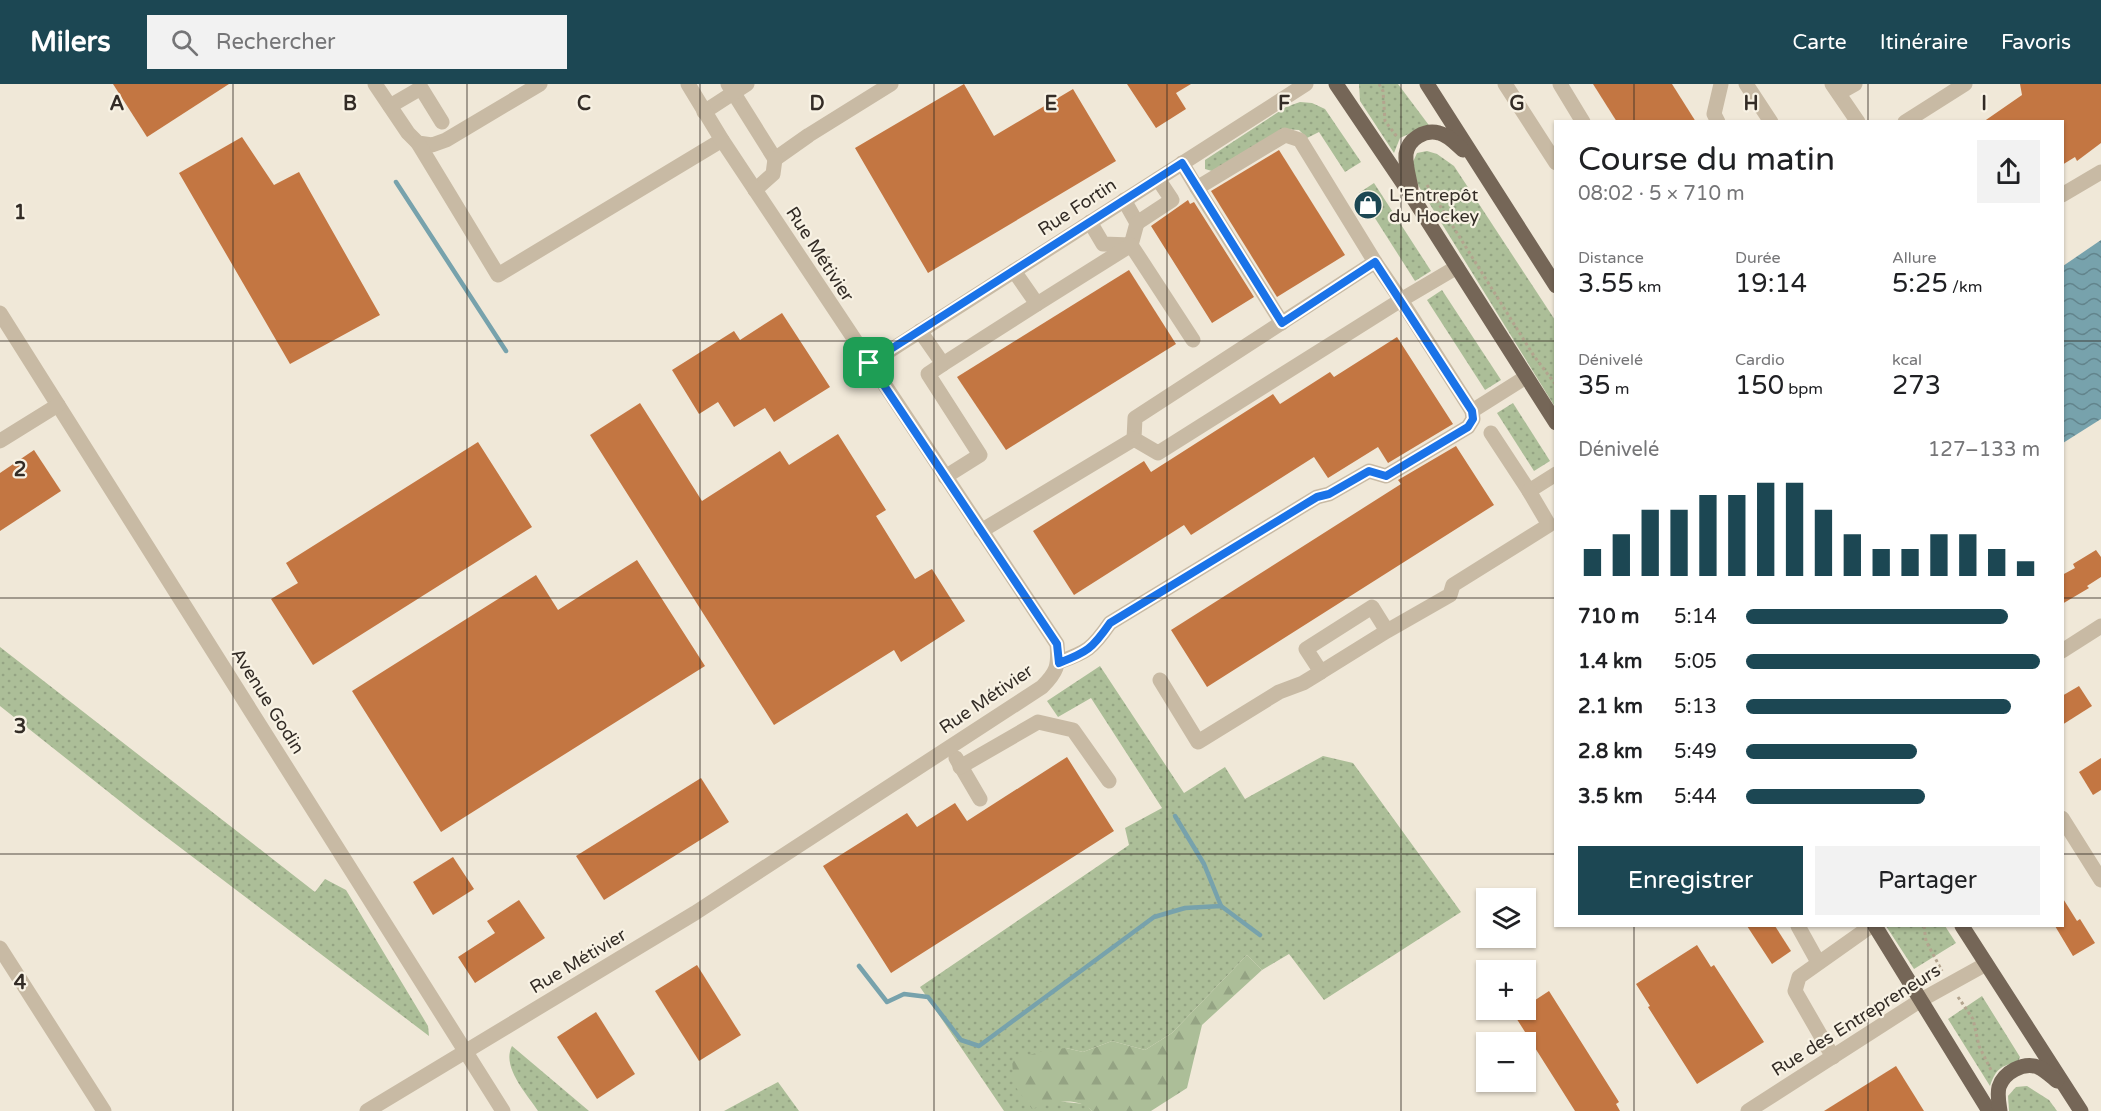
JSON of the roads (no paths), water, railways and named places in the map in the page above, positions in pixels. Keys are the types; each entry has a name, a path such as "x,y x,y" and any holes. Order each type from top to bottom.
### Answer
{"main road":[{"path":"1336,84 1413,198 1554,420"},
{"path":"1427,84 1472,158 1554,283"},
{"path":"1413,198 1406,153 1410,144 1418,136 1440,133 1472,158"},
{"path":"1874,927 1989,1111"},
{"path":"1963,927 2080,1111"},
{"path":"2000,1111 1999,1088 2007,1075 2016,1069 2030,1066 2040,1068 2067,1089"}],"street":[{"path":"375,84 418,143 498,275 722,140"},
{"path":"418,143 432,145 446,140 522,88 540,84"},
{"name":"Rue Métivier","path":"367,1111 695,914 1025,699 1053,676 1059,663 1057,644 722,140 688,84"},
{"path":"704,112 731,88 747,84"},
{"path":"775,159 891,84"},
{"name":"Rue Fortin","path":"869,363 1306,84"},
{"path":"1505,84 1554,159"},
{"path":"1560,84 1582,120"},
{"path":"1717,120 1713,114 1720,84"},
{"path":"1746,84 1770,120"},
{"path":"1855,84 1836,89 1857,120"},
{"path":"1908,120 1965,84"},
{"path":"390,106 419,86 442,122"},
{"path":"731,88 775,159 773,174 755,189"},
{"path":"1059,663 1084,653 1099,639 1110,623 1317,497 1329,494 1369,471 1386,476 1468,427 1473,419 1472,411 1375,262 1300,140 1285,135 1197,188"},
{"path":"1182,163 1282,323"},
{"path":"2064,194 2101,172"},
{"path":"945,477 980,455 928,374 1131,245 1137,223 1172,200 1158,179"},
{"path":"1124,200 1137,223"},
{"path":"1090,222 1103,244 1131,245"},
{"path":"1131,245 1193,340"},
{"path":"1134,439 1135,418 1375,262"},
{"path":"1134,439 1158,453 1457,267"},
{"path":"1014,271 1036,304"},
{"name":"Avenue Godin","path":"0,313 503,1111"},
{"path":"920,331 943,364"},
{"path":"1472,411 1526,376"},
{"path":"0,441 58,405"},
{"path":"1160,680 1198,742 1279,692 1303,683 1450,595 1453,585 1549,525 1491,433"},
{"path":"981,531 1134,439"},
{"path":"1528,491 1554,475"},
{"path":"1321,672 1306,649 1372,607 1387,632"},
{"path":"2064,650 2101,626"},
{"path":"1025,699 1038,722"},
{"path":"960,767 1038,722 1073,730 1109,781"},
{"path":"951,747 960,767 980,799"},
{"path":"2064,821 2101,880"},
{"path":"1799,927 1818,962"},
{"path":"1833,1058 1795,991 1799,977 1871,927"},
{"path":"0,948 104,1111"},
{"name":"Rue des Entrepreneurs","path":"1748,1111 1921,1000 1986,964"}],"water":[{"path":"2101,240 2101,419 2064,442 2064,265"}],"waterway":[{"path":"396,182 506,351"},
{"path":"1175,816 1204,864 1221,906"},
{"path":"859,966 887,1002 904,994 928,997 961,1040 979,1046 1154,917 1185,908 1221,906 1260,935"}],"place":[{"name":"L'Entrepôt du Hockey","path":"1368,205"}]}
